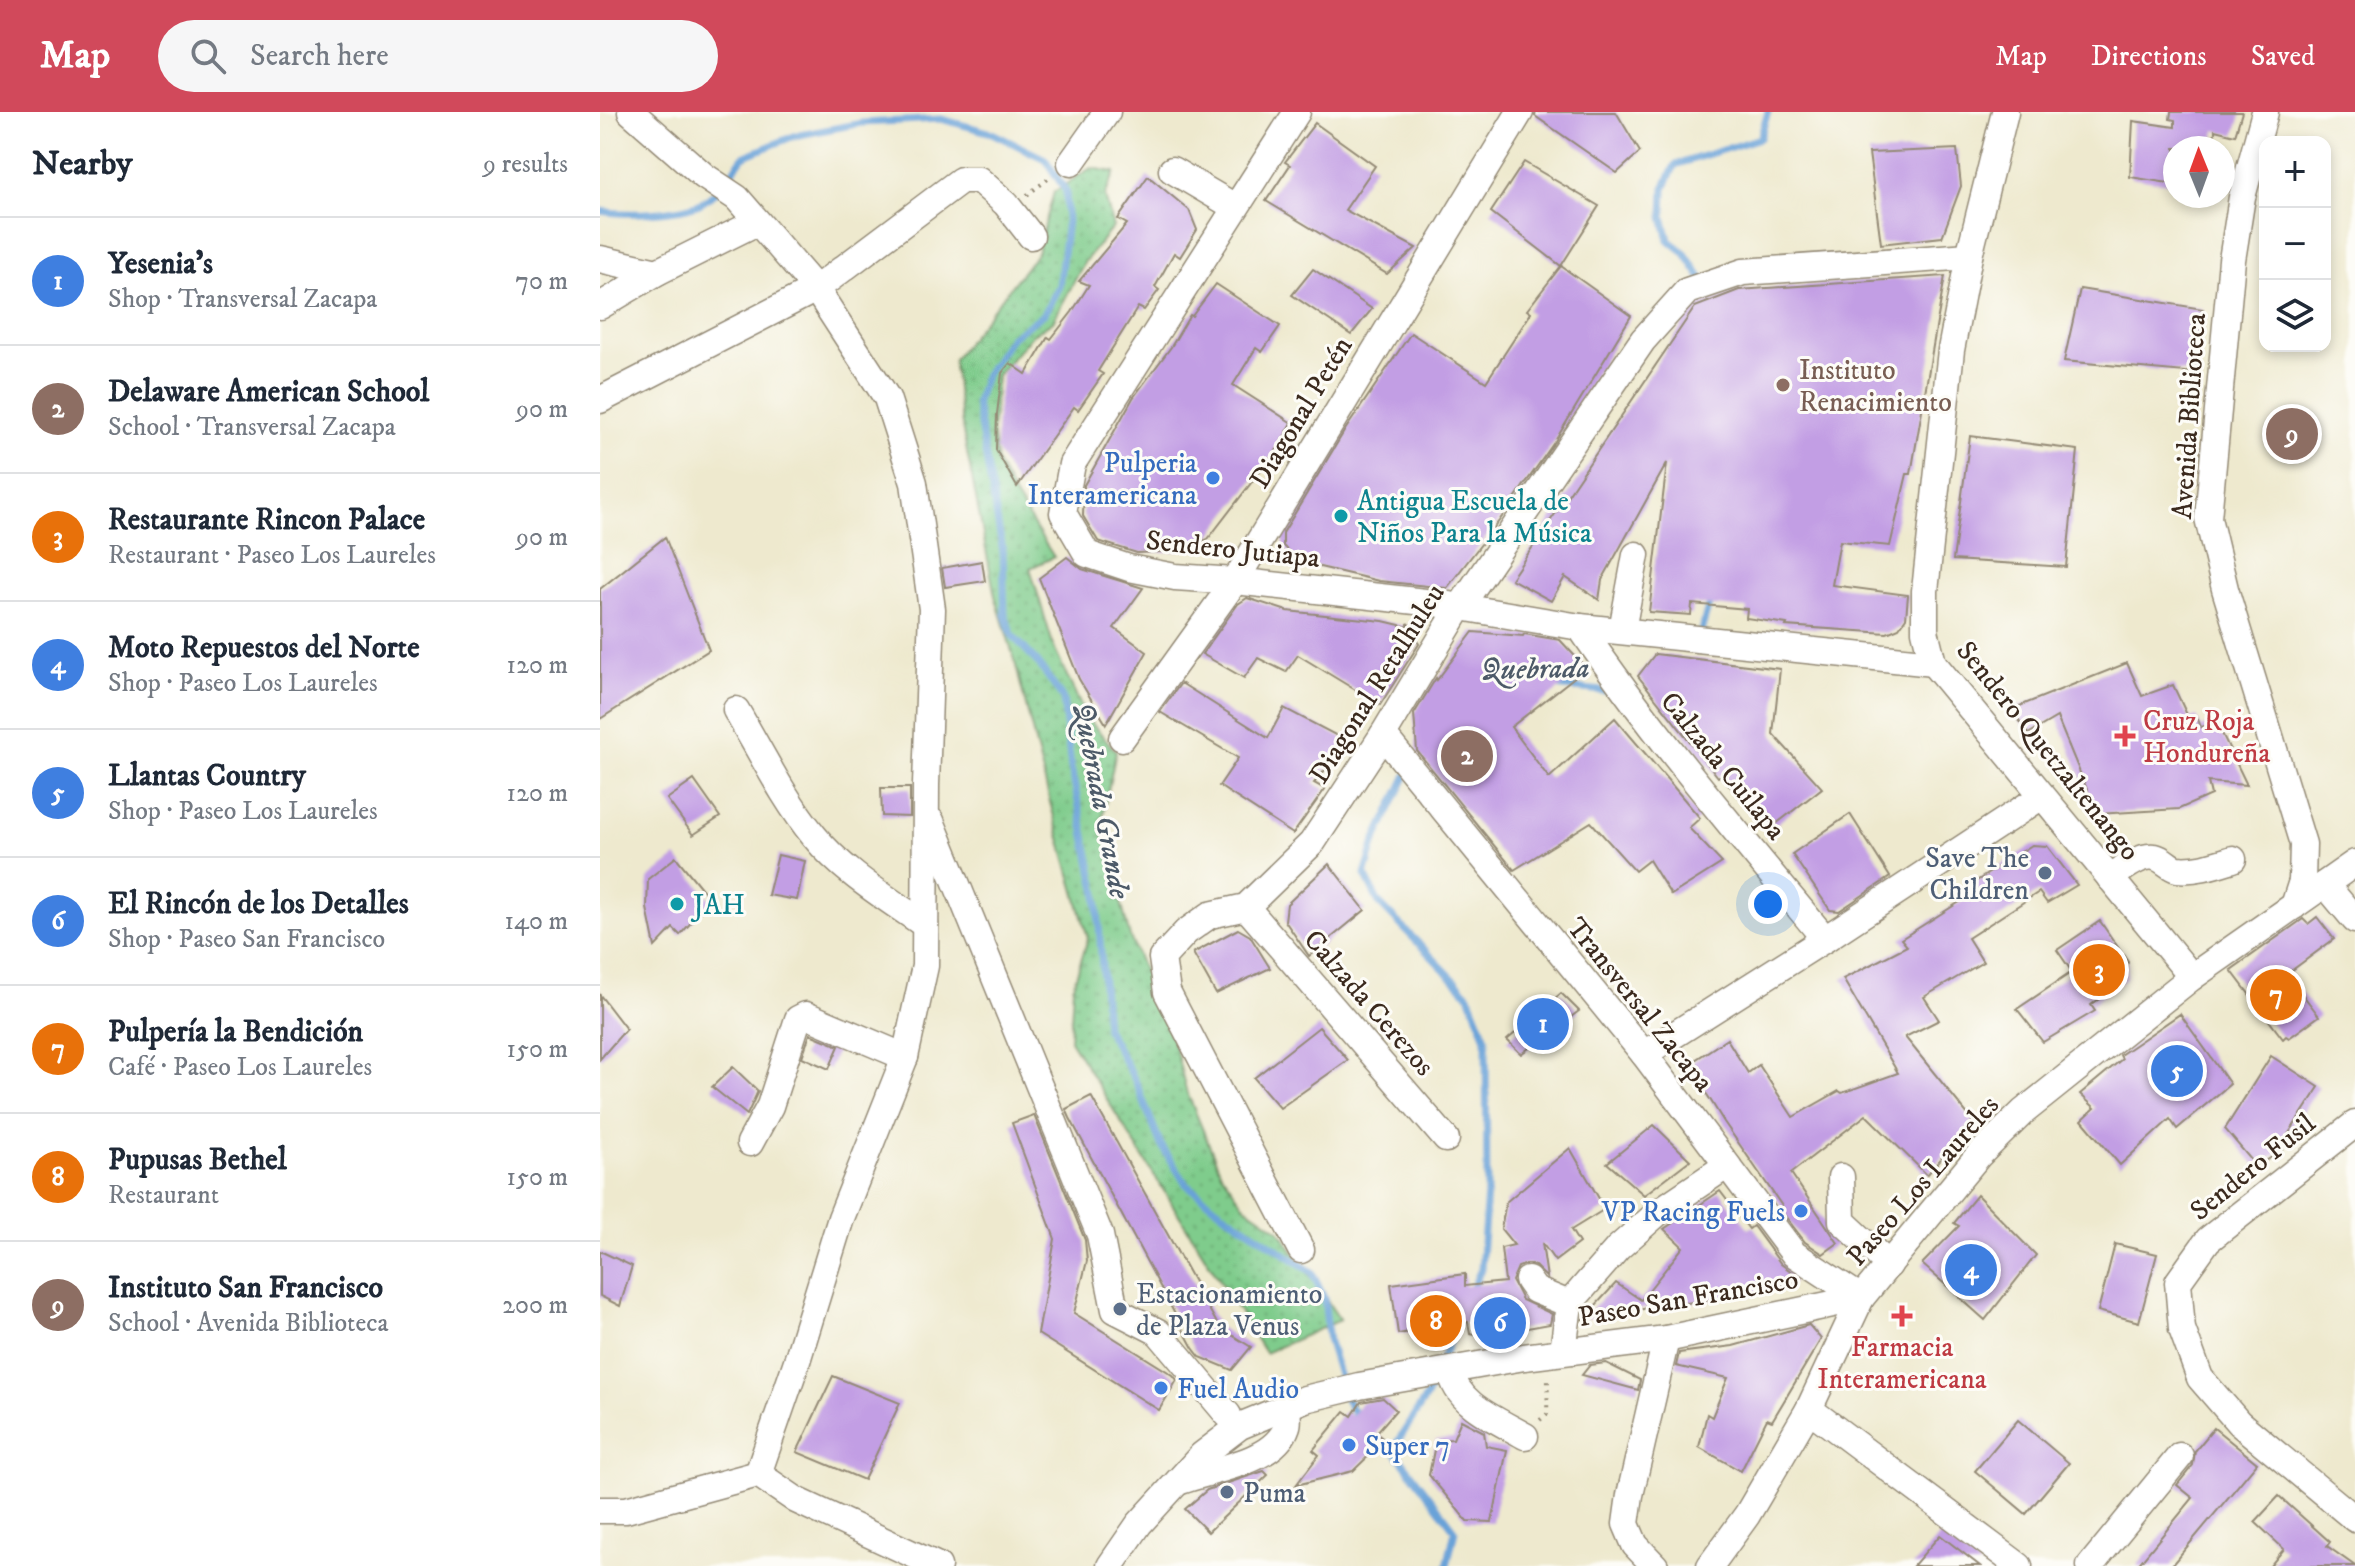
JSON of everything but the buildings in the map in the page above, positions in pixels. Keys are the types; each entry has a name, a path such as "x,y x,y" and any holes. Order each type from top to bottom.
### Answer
{"street":[{"path":"631,112 704,176 737,198 816,289 887,398 914,483 932,609 925,966 905,1057 841,1218 758,1474"},
{"path":"1071,163 1107,112"},
{"name":"Sendero Jutiapa","path":"1297,112 1072,464 1063,513 1087,554 1129,568 1175,577 1460,607 1580,627 1933,663"},
{"name":"Diagonal Petén","path":"1122,738 1235,581 1520,112"},
{"name":"Sendero Quetzaltenango","path":"2005,112 1969,256 1951,350 1925,591 1925,631 1933,663 2192,977"},
{"name":"Avenida Biblioteca","path":"2265,112 2242,197 2232,260 2208,518 2225,589 2303,844 2302,881 2294,906"},
{"path":"1172,170 1235,207"},
{"path":"600,400 816,289 961,180 979,180 1006,204 1031,236"},
{"path":"600,306 657,272 757,222"},
{"name":"Diagonal Retalhuleu","path":"1301,1250 1167,992 1162,958 1186,932 1210,915 1246,907 1312,843 1383,735 1460,607 1643,340 1687,291 1743,272 1969,256"},
{"path":"600,259 657,272"},
{"path":"1622,630 1636,555"},
{"name":"Calzada Cuilapa","path":"1580,627 1671,752 1825,939"},
{"path":"736,710 793,808 816,839 851,873 925,925"},
{"name":"Transversal Zacapa","path":"1383,735 1644,1054 1794,1254 1861,1298"},
{"path":"1644,1054 2042,796"},
{"path":"926,807 1100,1235 1115,1310 1158,1332 1228,1415"},
{"path":"2303,844 2318,861 2326,865 2335,867 2354,863"},
{"path":"2110,878 2146,858 2157,857 2173,868 2196,870 2233,859"},
{"name":"Paseo Los Laureles","path":"1710,1566 1747,1515 1809,1409 1861,1298 1978,1156 2023,1112 2192,977 2354,863"},
{"path":"2325,884 2355,920"},
{"name":"Calzada Cerezos","path":"1246,907 1446,1139"},
{"path":"750,1143 770,1106 798,1019 806,1015 905,1057"},
{"name":"Sendero Fusil","path":"2355,1124 2208,1240 2178,1282 2182,1329 2200,1378 2239,1423 2355,1519"},
{"path":"1563,1351 1569,1304 1618,1248 1661,1210 1726,1166"},
{"path":"1841,1177 1842,1221 1889,1265"},
{"path":"1528,1280 1535,1290 1569,1304"},
{"name":"Paseo San Francisco","path":"1090,1566 1123,1517 1155,1480 1228,1415 1298,1396 1385,1364 1449,1366 1666,1339 1861,1298"},
{"path":"1655,1566 1635,1545 1626,1524 1666,1339"},
{"path":"1449,1366 1453,1384 1472,1406 1525,1436"},
{"name":"Paseo San Francisco","path":"1110,1566 1139,1524 1202,1455 1240,1426 1298,1396"},
{"path":"1809,1409 2019,1566"},
{"path":"2090,1566 2180,1456"},
{"path":"600,1510 626,1510 758,1474 796,1500 938,1566"}],"path":[{"path":"1026,195 1071,163"},
{"path":"1525,1436 1547,1414 1549,1389"}],"green space":[{"path":"1091,168 1115,172 1105,196 1113,227 1085,261 1053,321 1032,335 997,375 992,432 997,463 1054,557 1030,568 1054,648 1086,717 1116,751 1101,825 1130,937 1176,1051 1186,1090 1221,1173 1246,1207 1279,1230 1340,1320 1265,1353 1070,1040 1073,986 1088,938 995,596 963,432 953,360 1037,253 1054,192"}],"waterway":[{"name":"Quebrada","path":"1702,279 1684,252 1669,240 1663,217 1664,188 1675,165 1760,138 1768,112"},
{"name":"Quebrada Grande","path":"725,182 743,157 794,136 862,123 941,119 992,133 1045,159 1066,191 1067,220 1059,286 1044,314 1011,337 985,376 976,403 1003,552 1005,615 1012,635 1039,664 1063,699 1071,768 1097,894 1106,1028 1135,1080 1161,1145 1186,1184 1312,1272 1324,1298 1329,1342 1347,1401 1358,1419"},
{"name":"Quebrada Grande","path":"600,211 637,213 679,209 701,203 717,192"},
{"name":"Quebrada","path":"1700,635 1711,597"},
{"name":"Quebrada","path":"1554,686 1603,691 1617,689"},
{"name":"Quebrada","path":"1407,775 1375,841 1365,875 1379,903 1469,995 1486,1038 1487,1192 1481,1269 1471,1292"},
{"name":"Quebrada","path":"1439,1366 1460,1318"},
{"name":"Quebrada","path":"1393,1449 1433,1381"},
{"name":"Quebrada Grande","path":"1377,1439 1393,1449 1455,1530 1447,1566"}],"place":[{"name":"Instituto Renacimiento","path":"1783,385"},
{"name":"Instituto San Francisco","path":"2292,434"},
{"name":"Pulperia Interamericana","path":"1213,478"},
{"name":"Antigua Escuela de Niños Para la Música","path":"1341,516"},
{"name":"Cruz Roja Hondureña","path":"2125,736"},
{"name":"Delaware American School","path":"1467,756"},
{"name":"Save The Children","path":"2045,873"},
{"name":"JAH","path":"677,904"},
{"name":"Restaurante Rincon Palace","path":"2099,970"},
{"name":"Pulpería la Bendición","path":"2276,995"},
{"name":"Yesenia's","path":"1543,1024"},
{"name":"Llantas Country","path":"2177,1071"},
{"name":"VP Racing Fuels","path":"1801,1211"},
{"name":"Moto Repuestos del Norte","path":"1971,1270"},
{"name":"Estacionamiento de Plaza Venus","path":"1120,1309"},
{"name":"Farmacia Interamericana","path":"1902,1316"},
{"name":"Pupusas Bethel","path":"1436,1321"},
{"name":"El Rincón de los Detalles","path":"1500,1323"},
{"name":"Fuel Audio","path":"1161,1388"},
{"name":"Super 7","path":"1349,1445"},
{"name":"Puma","path":"1227,1492"}]}
